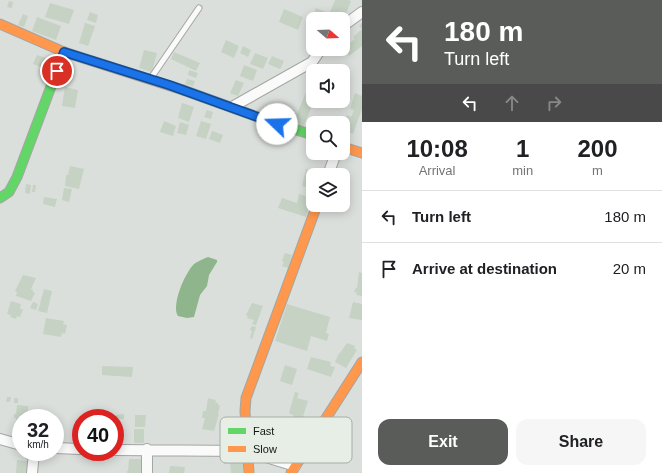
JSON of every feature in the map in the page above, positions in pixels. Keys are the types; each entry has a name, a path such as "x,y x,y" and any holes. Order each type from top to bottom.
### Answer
{"street":[{"path":"350,21 362,12"},
{"path":"0,24 64,52 151,79 306,133"},
{"path":"0,198 3,197 13,186 19,173 64,52"},
{"path":"232,107 312,62 316,56"},
{"path":"350,149 362,153"},
{"path":"245,417 246,398 314,212"},
{"path":"327,417 362,362"},
{"path":"0,439 12,442"},
{"path":"124,450 220,451"},
{"path":"147,473 148,450"},
{"path":"32,473 33,461"},
{"path":"248,463 249,473"},
{"path":"276,463 293,470"}],"lane":[{"path":"151,79 199,8"}],"shaded area":[{"path":"208,257 217,260 217,262 209,275 207,286 200,295 194,317 187,318 178,316 176,304 180,289 190,268 194,264"}],"building":[{"path":"335,0 351,1 347,12 330,12"},
{"path":"9,1 13,2 12,8 7,7"},
{"path":"50,3 74,10 69,24 45,17"},
{"path":"316,8 326,12 314,12"},
{"path":"284,9 303,17 298,30 279,22"},
{"path":"90,12 98,15 96,23 87,20"},
{"path":"23,14 28,16 24,27 18,25"},
{"path":"37,17 61,26 56,40 32,31"},
{"path":"85,23 95,26 88,46 79,43"},
{"path":"362,29 362,46 350,55 350,43 355,39 353,37"},
{"path":"226,40 239,46 234,58 221,52"},
{"path":"243,46 251,50 248,57 240,53"},
{"path":"144,50 157,53 152,72 139,68"},
{"path":"174,52 200,63 196,71 171,59"},
{"path":"255,53 268,58 263,69 250,64"},
{"path":"37,55 55,61 51,71 33,64"},
{"path":"272,56 284,61 280,69 268,64"},
{"path":"244,65 257,70 253,81 240,76"},
{"path":"189,70 198,73 196,78 188,75"},
{"path":"187,79 195,81 193,86 185,84"},
{"path":"236,80 244,83 238,96 230,93"},
{"path":"65,87 78,90 75,108 62,106"},
{"path":"306,92 306,108 311,108 308,116 306,116 303,127 279,118 283,109 297,114"},
{"path":"355,93 362,96 362,109 353,134 350,133 350,116 354,110 350,109"},
{"path":"182,103 194,107 189,122 178,118"},
{"path":"207,110 213,112 211,119 204,117"},
{"path":"164,121 176,126 173,136 160,132"},
{"path":"201,121 211,124 206,139 196,136"},
{"path":"180,122 189,125 186,135 177,133"},
{"path":"212,131 223,135 220,143 209,139"},
{"path":"70,166 84,169 79,189 65,186 66,175 68,175"},
{"path":"306,169 306,187 302,186"},
{"path":"26,184 31,185 30,194 25,193"},
{"path":"33,185 36,185 35,192 32,192"},
{"path":"64,188 72,189 69,202 62,200"},
{"path":"299,194 306,196 306,212 308,212 306,217 278,208 282,198 297,203"},
{"path":"44,197 57,199 55,207 43,204"},
{"path":"285,253 292,255 288,268 282,266"},
{"path":"359,272 362,273 362,296 356,295 357,293 354,292 357,288"},
{"path":"23,275 36,278 31,289 35,293 31,301 16,296 17,292 15,291"},
{"path":"44,289 52,291 47,313 38,311"},
{"path":"11,301 21,304 20,309 23,309 20,317 17,316 16,319 7,314"},
{"path":"33,302 38,304 36,310 30,308"},
{"path":"353,302 362,304 362,320 349,318"},
{"path":"252,303 263,306 256,325 252,324 254,320 247,318 248,316 246,315"},
{"path":"287,304 330,317 326,333 329,334 327,341 311,336 307,351 275,341"},
{"path":"46,318 64,321 63,324 67,325 65,334 62,333 61,337 43,334"},
{"path":"252,326 256,327 252,339 250,338 252,331 250,330"},
{"path":"347,343 355,346 354,348 357,350 346,368 335,362 339,353"},
{"path":"311,357 331,362 330,366 335,367 331,377 307,369"},
{"path":"285,365 297,369 292,385 280,381"},
{"path":"102,366 133,367 132,377 102,375"},
{"path":"295,392 299,393 297,398 308,401 303,417 294,417 289,413"},
{"path":"7,397 11,397 10,402 6,402"},
{"path":"14,398 18,398 18,403 14,403"},
{"path":"208,398 216,400 215,402 220,405 214,431 202,429 205,418 202,418 203,411 206,411"},
{"path":"17,405 28,406 28,409 17,409"},
{"path":"135,415 146,415 145,427 135,427"},
{"path":"134,429 144,429 144,443 134,443"},
{"path":"129,459 141,459 141,473 127,473"},
{"path":"17,461 27,461 29,473 16,473"},
{"path":"230,463 243,463 243,473 231,473"},
{"path":"170,466 185,467 184,473 169,473"}],"traffic: fast":[{"path":"0,198 9,192 17,177 64,52"},
{"path":"183,90 306,133"}],"traffic: slow":[{"path":"0,24 64,52 183,90"},
{"path":"350,149 362,153"},
{"path":"245,417 246,398 314,212"},
{"path":"327,417 362,362"},
{"path":"248,463 249,473"},
{"path":"291,473 297,463"}],"route":[{"path":"57,71 64,52 169,85 277,124"}]}
